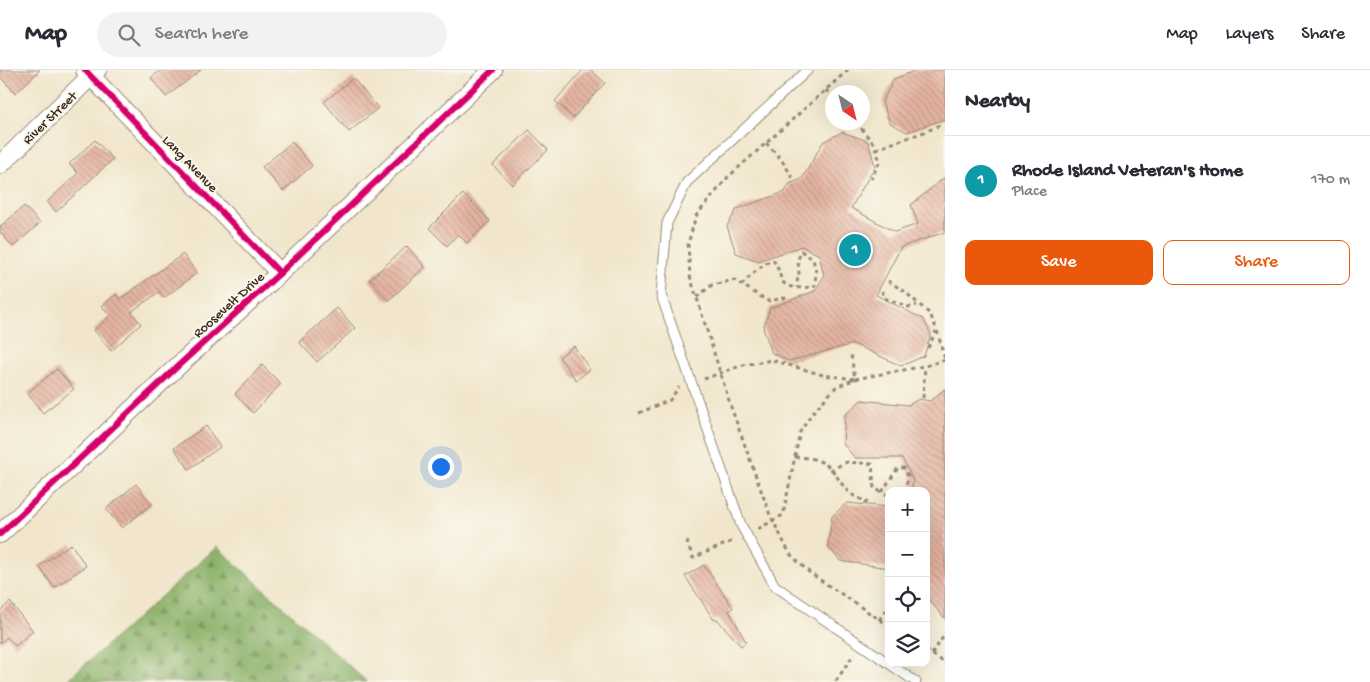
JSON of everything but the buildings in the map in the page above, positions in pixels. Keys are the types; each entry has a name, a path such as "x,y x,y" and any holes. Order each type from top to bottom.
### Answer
{"street":[{"name":"Roosevelt Drive","path":"0,534 179,365 280,273 493,70"},
{"name":"Lang Avenue","path":"91,72 280,273"},
{"name":"River Street","path":"0,165 91,72"}],"lane":[{"path":"808,70 687,182 667,223 662,295 741,525 775,586 916,682"}],"path":[{"path":"832,85 848,70"},
{"path":"825,91 728,177 696,216 688,244 690,276 731,407 773,522 790,554 810,573 885,624"},
{"path":"876,149 940,125"},
{"path":"862,130 873,143 880,161 871,179"},
{"path":"766,143 790,171 794,182"},
{"path":"742,285 752,273 760,270 766,261 773,260 778,266 782,281 788,285 796,287 806,288 815,286 816,272 813,259 801,251 798,260 799,273 796,287"},
{"path":"697,298 712,284 734,280 768,301 785,298 786,302"},
{"path":"687,540 693,558 746,535 783,515 800,432 812,413 836,387 855,379 925,366 945,360 930,314 888,281"},
{"path":"882,291 884,298 890,301 908,307 918,305"},
{"path":"928,348 936,330"},
{"path":"851,354 855,379"},
{"path":"639,412 670,400 678,387 743,365 772,360 823,375 855,379"},
{"path":"923,398 925,366"},
{"path":"795,457 820,461 836,474 847,492 856,498 867,501 865,504"},
{"path":"830,470 847,462 872,464 874,488 885,494"},
{"path":"885,487 898,468 904,468 908,476 905,487"},
{"path":"882,492 885,488"},
{"path":"879,620 885,612"},
{"path":"945,634 932,654 945,663"},
{"path":"836,681 860,645"}],"green space":[{"path":"217,547 367,682 65,682"}],"cycle path":[{"path":"85,70 280,273"},
{"path":"0,534 179,365 280,273 493,70"}],"place":[{"name":"Rhode Island Veteran's Home","path":"855,250"}]}
